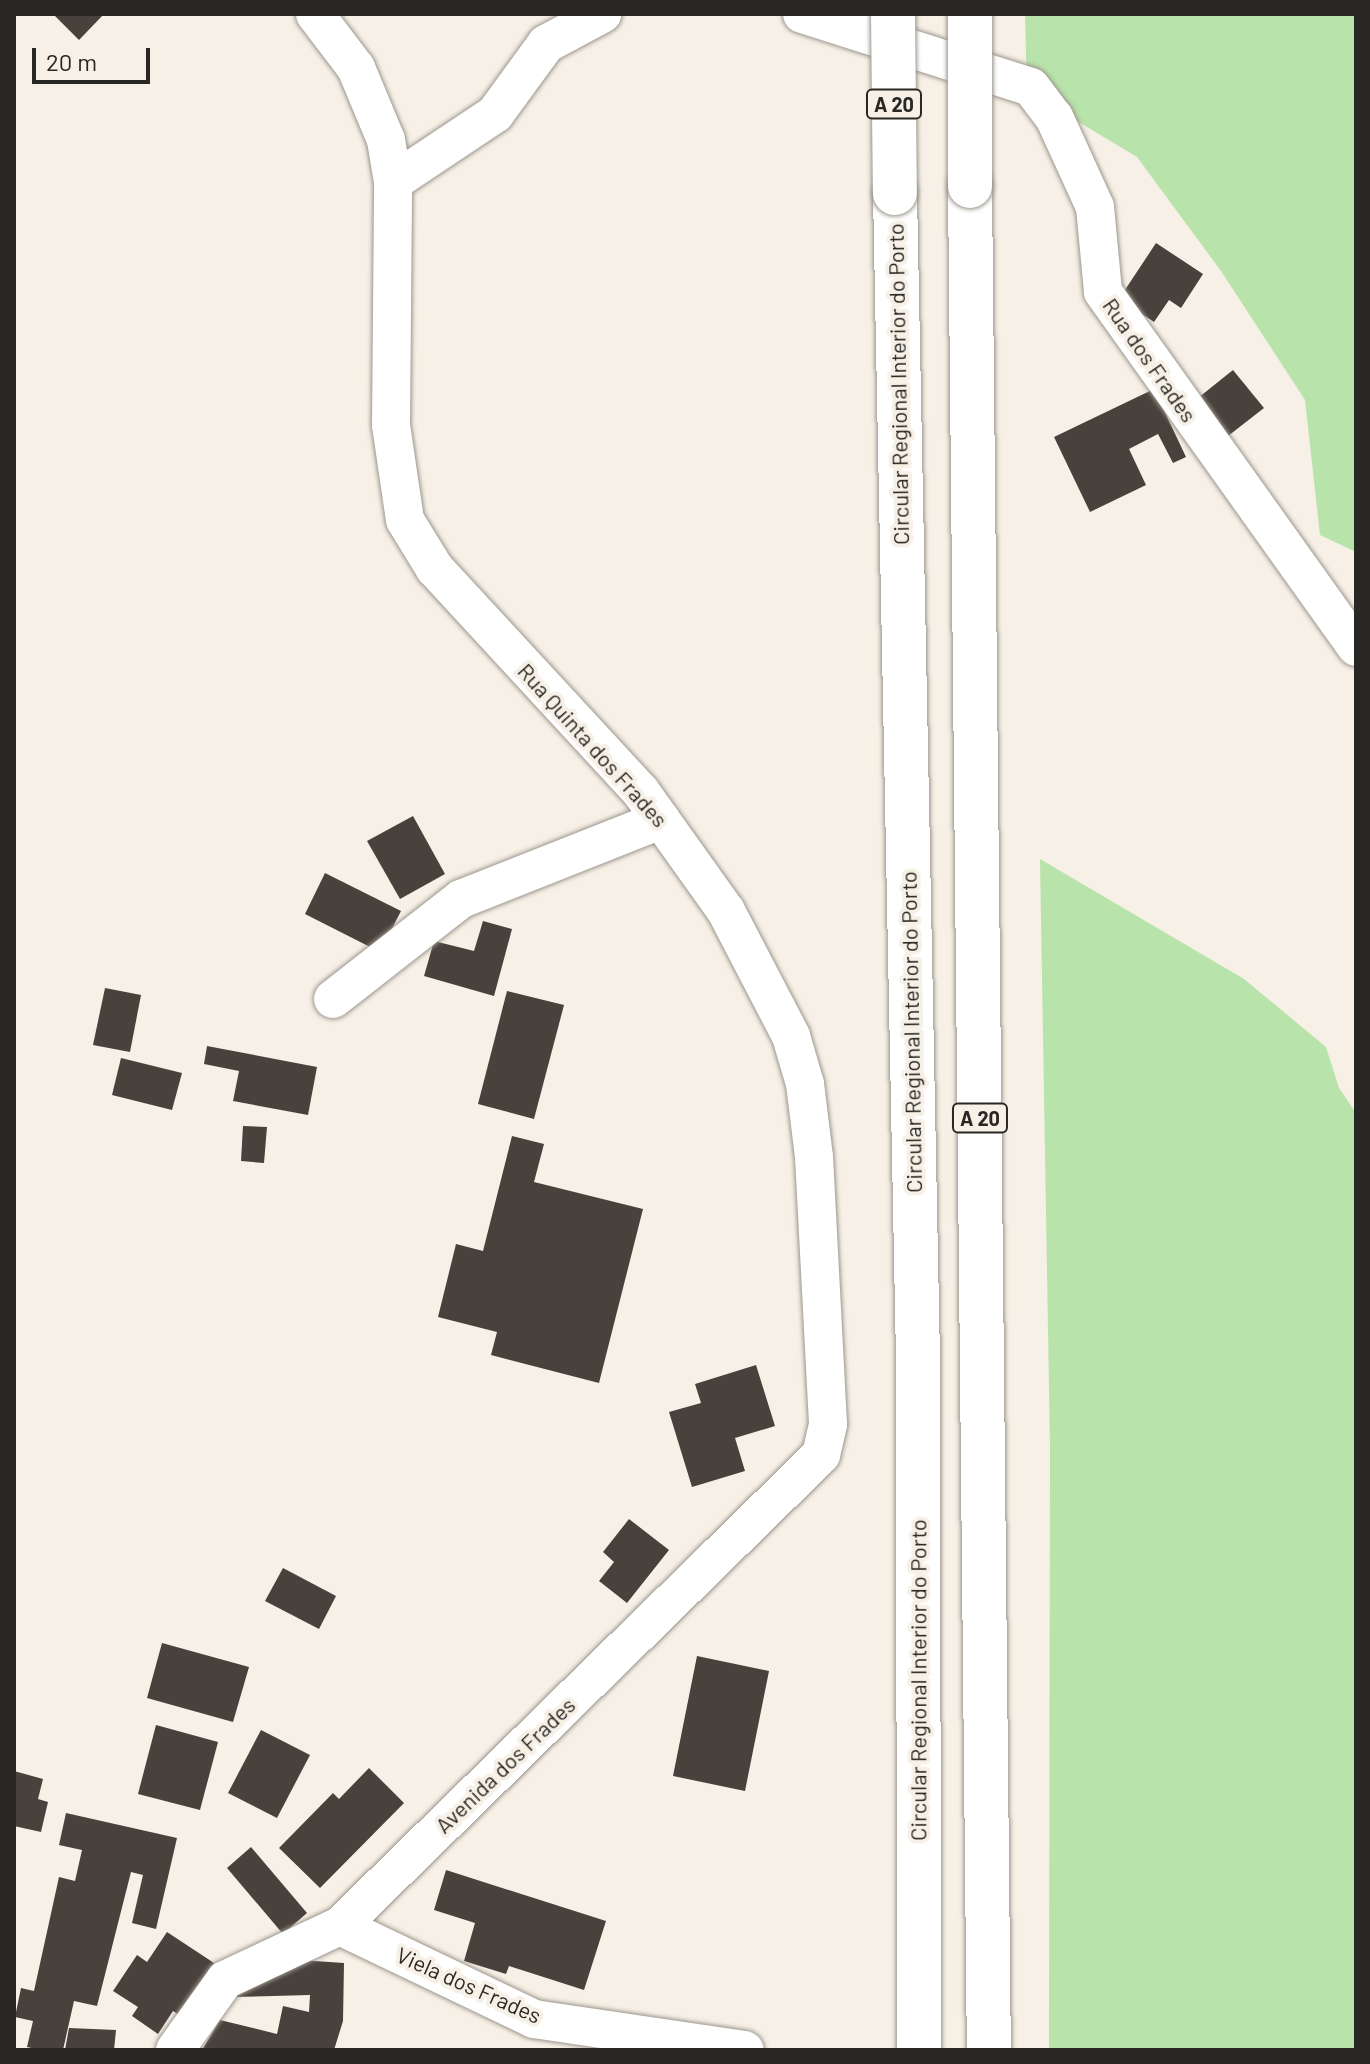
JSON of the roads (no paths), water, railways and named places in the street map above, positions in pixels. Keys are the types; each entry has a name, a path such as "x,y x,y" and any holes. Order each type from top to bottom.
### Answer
{"highway":[{"name":"Circular Regional Interior do Porto","path":"893,14 918,1357 919,2050"},
{"name":"A 20","path":"970,14 989,2050"}],"street":[{"path":"315,14 356,68 373,102 393,182 495,114 546,44 602,14"},
{"name":"Rua dos Frades","path":"802,14 1031,87 1054,117 1095,207 1103,292 1356,647"},
{"name":"Rua Quinta dos Frades","path":"393,182 391,425 405,520 435,569 661,820 753,957 791,1036 805,1084 828,1382 828,1424 821,1455"},
{"path":"333,999 461,899 661,820"},
{"name":"Avenida dos Frades","path":"175,2050 225,1980 340,1926 821,1455"},
{"name":"Viela dos Frades","path":"340,1926 534,2019 745,2050"}]}
